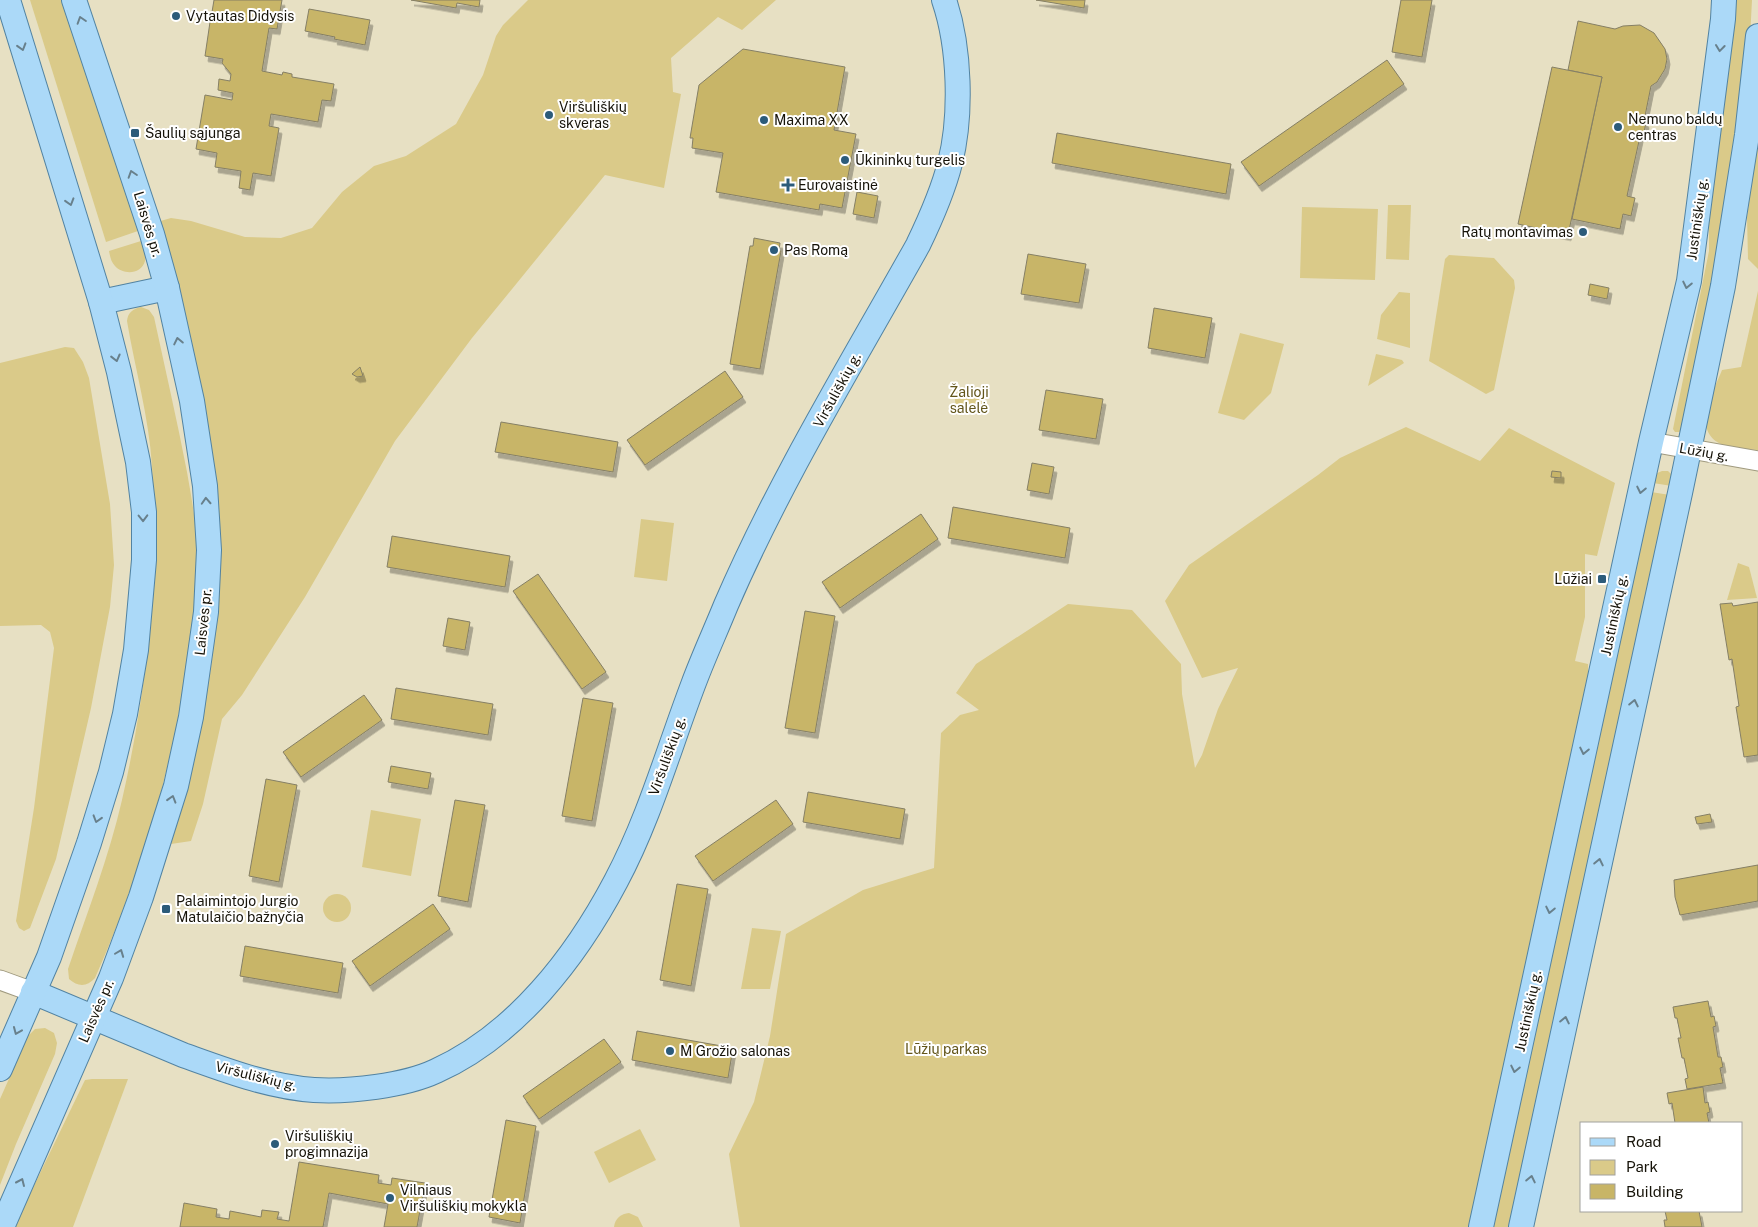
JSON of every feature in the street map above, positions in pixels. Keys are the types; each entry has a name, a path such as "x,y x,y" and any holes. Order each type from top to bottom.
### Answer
{"main road":[{"path":"0,1069 49,956 80,869 111,772 125,714 136,650 144,560 144,512 138,462 119,372 101,302 8,0"},
{"name":"Laisvės pr.","path":"2,1227 111,978 141,897 176,786 191,717 206,612 209,550 205,486 192,401 167,288 152,234 74,0"},
{"name":"Viršuliškių g.","path":"33,992 183,1055 258,1080 314,1090 340,1090 374,1087 435,1072 486,1041 508,1024 540,991 590,926 616,880 641,828 694,682 763,524 930,221 950,162 957,102 957,75 954,50 944,0"},
{"name":"Justiniškių g.","path":"1481,1227 1651,442 1689,281 1707,151 1724,0"},
{"path":"1521,1227 1723,286 1747,135 1758,36"},
{"path":"101,302 167,288"}],"street":[{"name":"Lūžių g.","path":"1651,442 1758,462"},
{"path":"0,980 33,992"}],"green space":[{"path":"30,0 65,0 138,231 106,242"},
{"path":"528,0 776,0 742,30 718,17 671,58 673,92 681,94 664,188 605,175 472,338 395,441 305,597 242,695 222,719 203,804 191,841 171,844 207,692 217,615 219,537 216,486 157,222 171,218 191,221 245,237 281,238 312,228 342,192 374,166 406,156 456,124 483,75 496,36 503,25"},
{"path":"1735,0 1752,0 1750,38 1720,241 1682,430 1675,432 1673,429 1709,251 1709,207"},
{"path":"1758,136 1758,269 1748,259 1747,217"},
{"path":"1388,205 1411,205 1409,260 1386,259"},
{"path":"1302,207 1378,209 1375,280 1300,278"},
{"path":"141,241 145,259 143,266 132,272 118,269 112,261 109,251"},
{"path":"1449,255 1494,258 1514,280 1515,288 1494,390 1486,394 1429,361 1445,259"},
{"path":"1758,291 1758,450 1723,445 1713,439 1708,431 1706,421 1710,400 1722,370 1741,367"},
{"path":"1399,292 1410,293 1410,348 1377,339 1381,315"},
{"path":"141,307 149,310 154,317 183,453 196,528 198,551 197,584 183,691 175,733 154,817 127,899 95,978 89,983 79,985 69,979 68,969 117,821 131,759 149,634 154,550 152,466 145,411 127,321 131,311"},
{"path":"1240,333 1284,344 1271,393 1244,420 1218,413"},
{"path":"65,347 74,348 83,362 89,378 110,504 114,565 110,607 91,708 56,859 30,928 24,931 19,928 16,921 34,808 54,648 50,632 41,625 0,626 0,363"},
{"path":"1376,354 1402,360 1404,363 1368,386"},
{"name":"Žalioji salelė","path":"969,386 979,390 983,400 979,410 969,414 959,410 955,400 959,390"},
{"name":"Lūžių parkas","path":"1406,427 1480,461 1509,428 1615,483 1597,556 1585,554 1585,617 1575,661 1588,664 1588,692 1472,1227 740,1227 729,1154 754,1102 770,1036 786,934 863,890 934,868 941,733 960,715 979,710 956,693 976,664 1068,604 1132,610 1181,664 1182,694 1195,768 1202,755 1218,709 1238,668 1202,678 1165,601 1189,565 1340,458"},
{"path":"1668,471 1672,475 1672,486 1653,483 1655,474"},
{"path":"1651,492 1670,495 1509,1227 1492,1227"},
{"path":"641,519 674,523 667,581 634,577"},
{"path":"1738,563 1749,567 1757,598 1727,600"},
{"path":"371,810 421,819 411,876 362,867"},
{"path":"337,894 347,898 351,908 347,918 337,922 327,918 323,908 327,898"},
{"path":"752,928 781,931 770,989 741,989"},
{"path":"45,1028 54,1033 57,1043 55,1054 0,1185 0,1099 28,1036 35,1029"},
{"path":"128,1079 73,1227 14,1227 85,1080"},
{"path":"640,1129 656,1160 609,1183 594,1152"},
{"path":"629,1213 638,1217 643,1227 614,1227 619,1217"}],"building":[{"path":"214,0 282,0 277,29 269,28 262,71 282,75 283,72 292,74 292,77 334,84 331,101 322,100 318,122 271,114 269,126 279,128 271,176 253,173 250,190 239,188 241,171 215,167 217,153 196,149 205,95 232,100 233,93 218,90 219,79 230,81 231,74 222,63 223,59 205,56 210,22 214,22 215,19 211,18"},
{"path":"411,0 480,0 479,7 457,3 456,8"},
{"path":"1036,0 1085,0 1084,8"},
{"path":"1401,0 1432,0 1422,57 1392,52"},
{"path":"309,9 370,20 365,45 305,31"},
{"name":"Nemuno baldų centras","path":"1578,21 1615,29 1623,26 1640,25 1654,33 1665,49 1667,59 1665,69 1657,82 1651,86 1644,121 1646,122 1644,133 1641,132 1627,196 1635,198 1631,216 1623,214 1620,229 1572,219 1602,77 1568,70"},
{"name":"Maxima XX","path":"743,49 845,67 834,130 856,134 842,208 820,204 819,210 716,192 723,153 692,148 693,138 690,138 699,85"},
{"path":"1387,60 1404,84 1259,186 1241,162"},
{"path":"1552,67 1602,77 1568,235 1518,224"},
{"path":"1057,133 1231,164 1226,194 1052,163"},
{"path":"857,192 878,196 874,218 853,214"},
{"path":"754,238 780,243 779,251 781,251 760,369 730,364 750,246 753,246"},
{"path":"1028,254 1086,264 1079,303 1021,294"},
{"path":"1590,284 1609,288 1607,299 1588,295"},
{"path":"1154,308 1212,318 1205,358 1148,348"},
{"path":"360,367 363,376 357,377 352,374"},
{"path":"725,371 743,397 645,465 627,440"},
{"path":"1046,390 1103,399 1096,439 1039,430"},
{"path":"501,422 618,442 613,472 495,452"},
{"path":"1032,463 1054,467 1049,494 1027,490"},
{"path":"1552,471 1561,472 1561,478 1551,477"},
{"path":"953,507 1070,528 1065,558 948,538"},
{"path":"921,514 938,539 840,608 822,582"},
{"path":"392,536 510,556 505,587 387,567"},
{"path":"538,574 606,672 582,689 513,591"},
{"path":"1758,602 1758,755 1744,757 1736,707 1739,706 1732,659 1729,660 1720,604 1732,603 1733,606"},
{"path":"805,611 835,616 815,733 785,728"},
{"path":"448,618 470,622 465,650 443,646"},
{"path":"396,688 493,704 488,735 391,719"},
{"path":"364,695 382,720 301,777 283,752"},
{"path":"583,698 613,703 592,821 562,816"},
{"path":"391,766 431,773 428,789 388,782"},
{"path":"266,779 297,785 279,882 249,876"},
{"path":"808,792 905,809 900,839 803,822"},
{"path":"455,800 485,805 468,902 438,896"},
{"path":"776,800 793,824 713,881 695,856"},
{"path":"1710,814 1712,822 1697,824 1695,817"},
{"path":"1758,865 1758,901 1680,915 1675,897 1674,880"},
{"path":"677,884 708,889 691,986 660,980"},
{"path":"433,904 450,929 370,986 352,961"},
{"path":"245,946 343,963 338,993 240,976"},
{"path":"1708,1001 1711,1017 1714,1016 1716,1026 1713,1027 1718,1057 1721,1057 1723,1067 1720,1068 1723,1083 1687,1089 1685,1079 1688,1078 1684,1058 1682,1058 1678,1038 1681,1038 1673,1007"},
{"path":"637,1031 733,1048 728,1078 632,1060"},
{"path":"604,1039 621,1062 539,1119 523,1096"},
{"path":"1703,1087 1705,1103 1708,1102 1710,1112 1707,1113 1709,1122 1675,1122 1672,1103 1669,1104 1667,1093"},
{"path":"506,1120 536,1126 520,1223 489,1217"},
{"name":"Vilniaus Viršuliškių mokykla","path":"299,1162 379,1175 378,1183 391,1185 392,1178 425,1183 417,1227 384,1227 388,1204 329,1193 323,1227 180,1227 184,1203 217,1209 216,1217 229,1219 230,1211 261,1217 262,1210 279,1212 277,1219 289,1221"},
{"path":"1665,1212 1699,1212 1702,1227 1665,1227 1664,1220 1667,1220"}],"place":[{"name":"Vytautas Didysis","path":"176,16"},
{"name":"Viršuliškių skveras","path":"549,115"},
{"name":"Maxima XX","path":"764,120"},
{"name":"Nemuno baldų centras","path":"1618,127"},
{"name":"Šaulių sąjunga","path":"135,133"},
{"name":"Ūkininkų turgelis","path":"845,160"},
{"name":"Eurovaistinė","path":"788,185"},
{"name":"Ratų montavimas","path":"1583,232"},
{"name":"Pas Romą","path":"774,250"},
{"name":"Lūžiai","path":"1602,579"},
{"name":"Palaimintojo Jurgio Matulaičio bažnyčia","path":"166,909"},
{"name":"M Grožio salonas","path":"670,1051"},
{"name":"Viršuliškių progimnazija","path":"275,1144"},
{"name":"Vilniaus Viršuliškių mokykla","path":"390,1198"}]}
